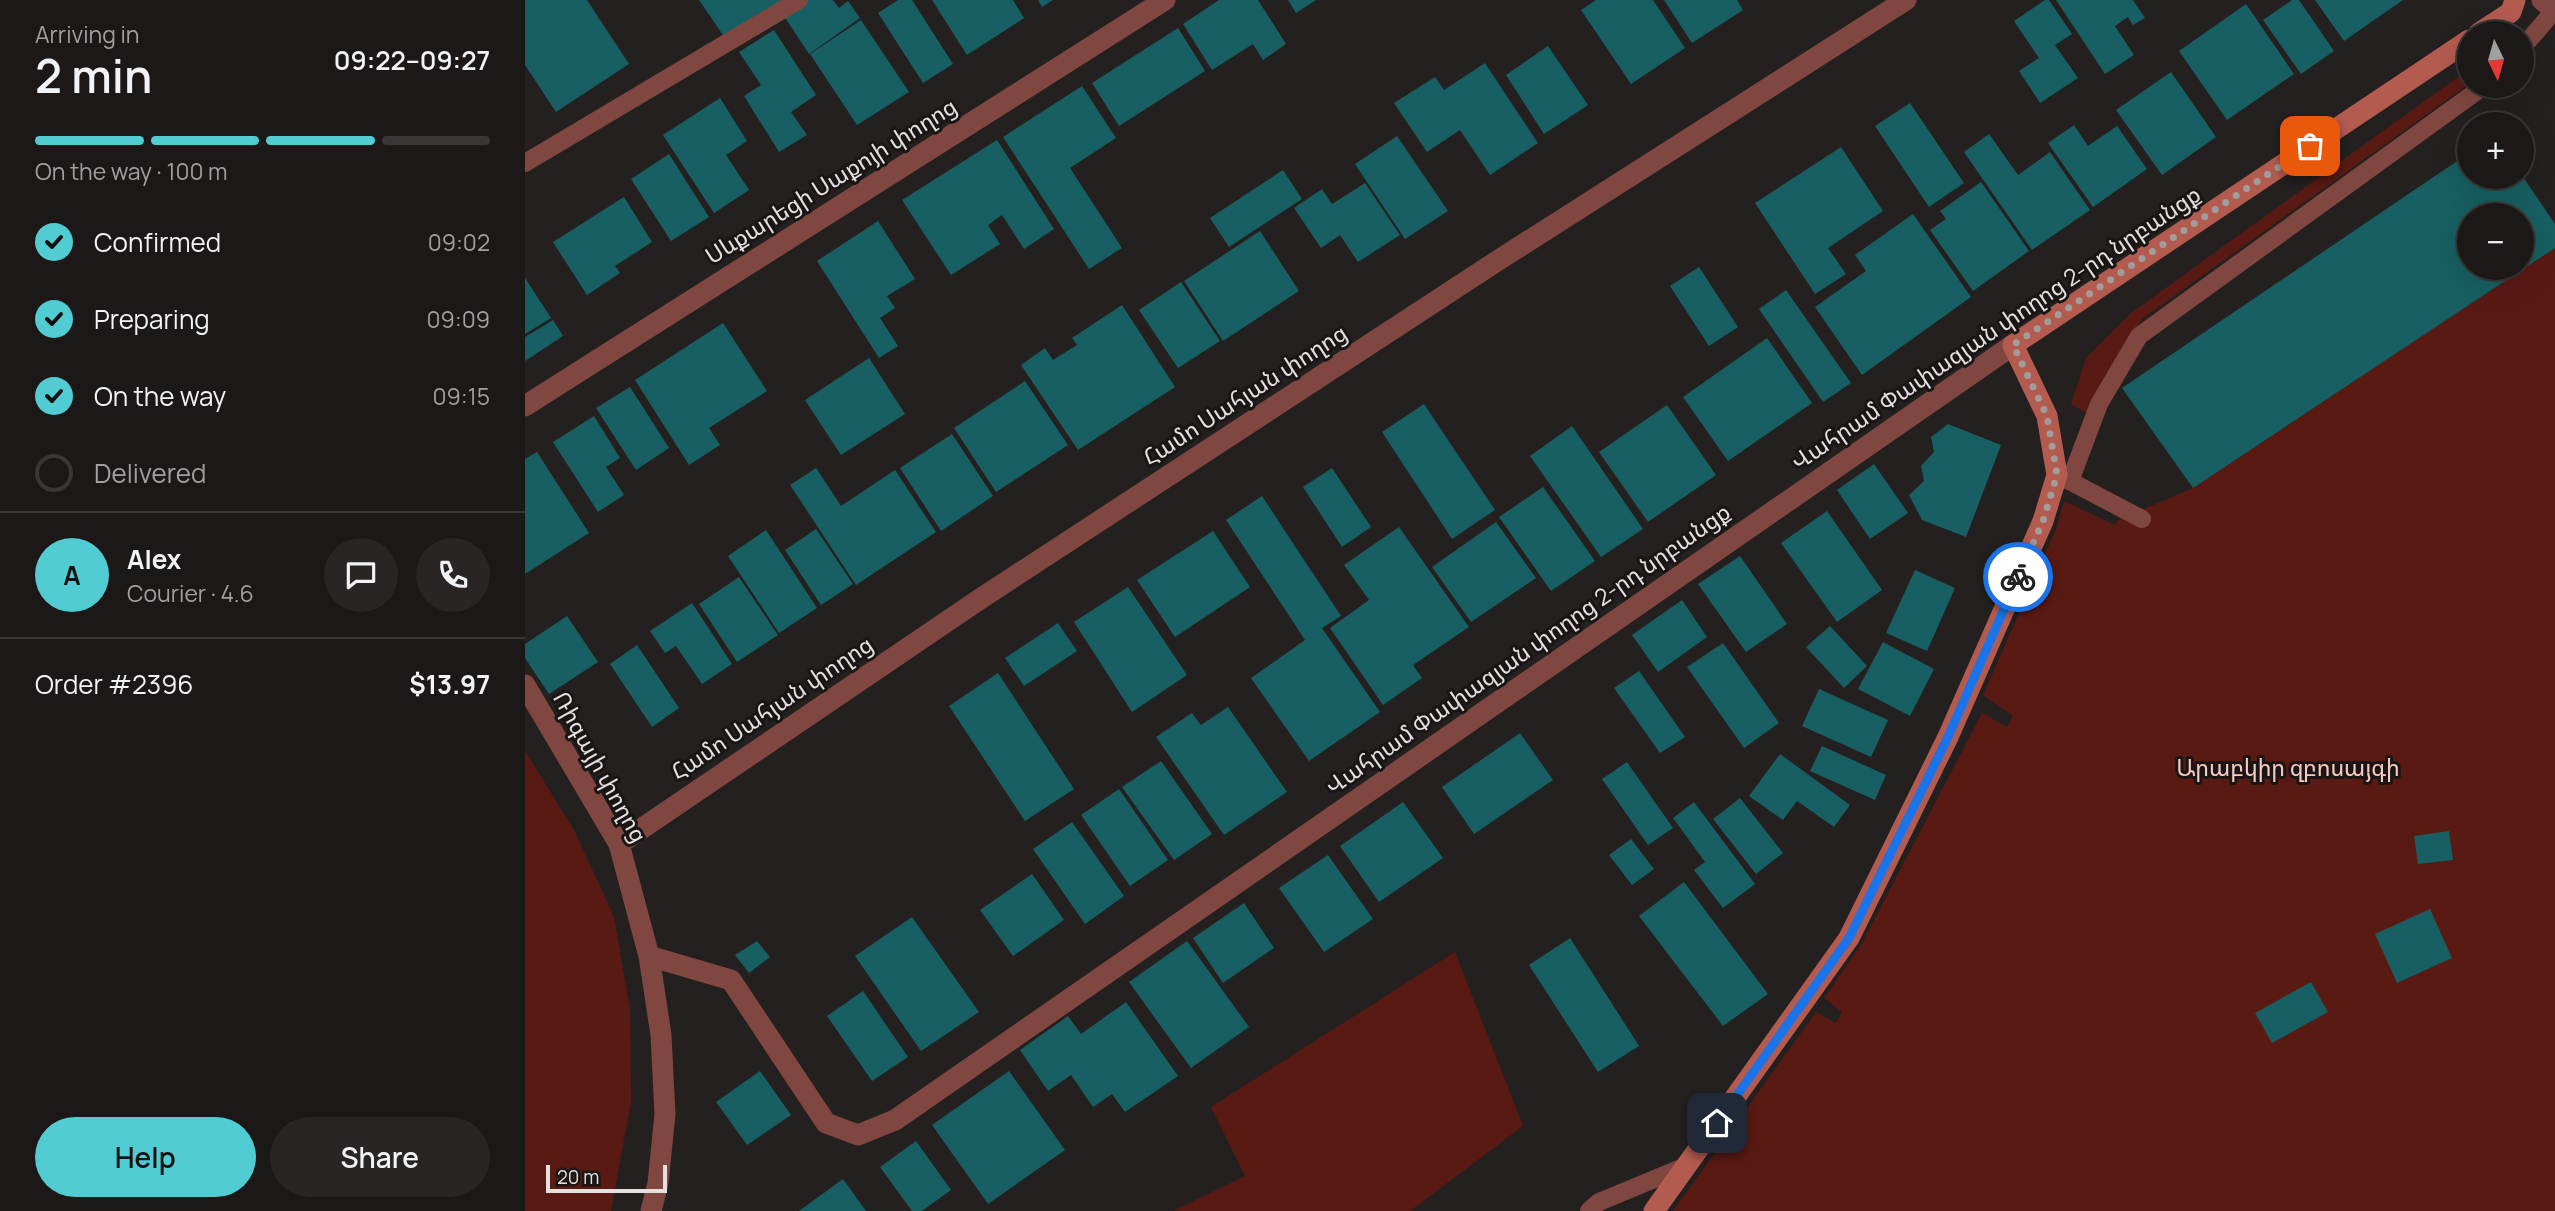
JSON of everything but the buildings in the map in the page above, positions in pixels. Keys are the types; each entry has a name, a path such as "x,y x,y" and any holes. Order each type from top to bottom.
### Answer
{"street":[{"name":"Սևքարեցի Սաքոյի փողոց","path":"525,406 1164,0"},
{"name":"Համո Սահյան փողոց","path":"619,844 1003,584 1494,263 1906,0"},
{"path":"2497,21 2511,12 2515,0"},
{"name":"Վահրամ Փափազյան փողոց 2-րդ նրբանցք","path":"649,956 731,980 826,1123 858,1135 895,1120 2013,345 2457,48"},
{"path":"1654,1211 1849,938 1948,737 2063,478 2047,416 2013,345"},
{"name":"Ռիգայի փողոց","path":"525,685 619,844 649,956 661,1035 665,1114 658,1183 651,1211"}],"lane":[{"path":"525,163 799,0"},
{"path":"2534,30 2550,8"},
{"path":"2142,519 2063,478 2099,404 2139,336 2467,98"},
{"path":"1589,1211 1599,1202 1686,1166"}],"green space":[{"path":"2457,78 2457,93 2142,319 2100,384 2088,414 2071,404 2086,358 2131,313"},
{"name":"Արաբկիր զբոսայգի","path":"2555,248 2555,1211 1673,1211 1816,1012 1836,1023 1842,1012 1824,998 1861,945 1982,713 2007,727 2013,716 1983,695 2057,527 2064,501 2115,525 2118,520 2193,488 2507,280 2534,280 2534,262"},
{"path":"525,751 574,830 614,917 630,1009 631,1101 611,1211 525,1211"},
{"path":"1455,952 1523,1126 1410,1211 1173,1211 1245,1176 1211,1107"}],"way so far":[{"path":"2018,577 2043,521 2057,475 2047,416 2013,345 2310,146"}],"route":[{"path":"1717,1123 1849,938 1948,737 2018,577"}]}
